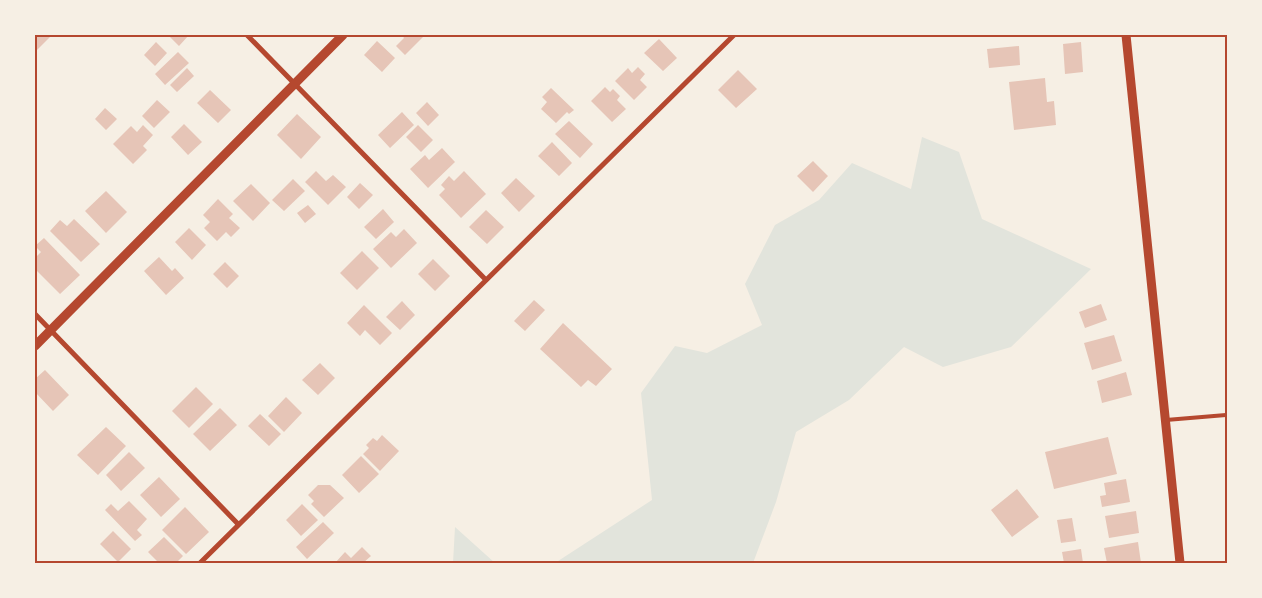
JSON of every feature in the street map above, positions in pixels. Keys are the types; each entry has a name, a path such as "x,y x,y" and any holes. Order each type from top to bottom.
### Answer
{"street":[{"path":"247,35 486,280"},
{"path":"35,346 294,82 343,35"},
{"path":"200,563 734,35"},
{"path":"1126,35 1180,563"},
{"path":"35,314 238,524"}],"lane":[{"path":"1166,420 1226,415"}],"shaded area":[{"path":"922,137 959,152 982,219 1091,269 1011,347 943,367 904,347 849,400 796,432 776,502 753,563 555,563 652,500 641,393 675,346 707,353 762,325 745,284 775,225 819,200 852,163 911,189"},
{"path":"455,527 495,563 453,563"}],"building":[{"path":"35,35 52,35 35,52"},
{"path":"168,35 189,35 179,46"},
{"path":"402,35 425,35 405,55 396,46 404,38"},
{"path":"659,39 677,58 663,71 644,53"},
{"path":"377,41 395,58 382,72 364,55"},
{"path":"156,42 167,53 155,66 144,55"},
{"path":"1081,42 1083,72 1065,74 1063,44"},
{"path":"1019,46 1020,65 989,68 987,49"},
{"path":"178,52 189,63 165,85 155,74"},
{"path":"638,67 645,74 640,80 647,87 634,100 615,81 628,68 632,73"},
{"path":"187,68 194,76 177,92 170,85"},
{"path":"738,70 757,89 736,108 718,90"},
{"path":"1045,78 1047,102 1054,101 1056,125 1014,130 1009,82"},
{"path":"605,87 610,92 613,89 620,96 617,100 626,109 612,122 591,101"},
{"path":"551,88 574,110 569,114 567,112 556,123 541,109 547,102 542,97"},
{"path":"210,90 231,110 218,123 197,103"},
{"path":"157,100 170,112 154,128 142,116"},
{"path":"427,102 439,115 428,126 416,113"},
{"path":"105,108 117,119 106,130 95,119"},
{"path":"402,112 414,125 390,148 378,135"},
{"path":"297,114 321,137 301,159 277,135"},
{"path":"569,121 593,144 580,158 555,134"},
{"path":"184,124 202,142 188,155 171,137"},
{"path":"143,125 153,135 143,146 147,150 133,164 113,144 131,126 137,132"},
{"path":"418,125 433,140 421,152 406,137"},
{"path":"552,142 572,163 559,176 538,156"},
{"path":"442,148 455,162 428,188 410,169 425,155 429,160"},
{"path":"813,161 828,176 813,192 797,176"},
{"path":"316,171 326,181 333,175 346,187 328,205 305,182"},
{"path":"464,171 486,194 461,218 439,195 445,189 441,185 449,176 454,181"},
{"path":"516,178 535,196 519,212 501,193"},
{"path":"293,179 305,191 284,211 272,200"},
{"path":"360,183 373,195 359,209 347,197"},
{"path":"251,184 270,203 253,221 233,201"},
{"path":"106,191 127,212 106,233 85,211"},
{"path":"218,199 233,214 229,218 240,228 231,237 226,232 217,241 204,228 210,222 203,215"},
{"path":"308,205 316,214 305,223 297,213"},
{"path":"383,209 394,222 376,239 364,227"},
{"path":"486,210 504,227 487,244 469,227"},
{"path":"74,219 100,244 81,262 50,231 60,220 67,226"},
{"path":"189,228 206,245 192,260 175,242"},
{"path":"404,229 417,243 391,268 373,249 391,232 396,237"},
{"path":"44,238 80,275 60,294 35,269 35,258 41,252 35,246"},
{"path":"362,251 379,268 357,290 340,273"},
{"path":"159,257 172,271 175,268 184,278 166,295 144,271"},
{"path":"433,259 450,276 435,291 418,274"},
{"path":"225,262 239,276 227,288 213,274"},
{"path":"534,300 545,310 525,331 514,321"},
{"path":"402,301 415,315 400,330 386,317"},
{"path":"1101,304 1107,320 1085,328 1079,312"},
{"path":"364,305 392,333 380,345 365,330 360,336 347,323"},
{"path":"563,323 612,369 596,386 588,380 581,387 540,349"},
{"path":"1114,335 1122,361 1092,370 1084,343"},
{"path":"320,363 335,378 318,395 302,380"},
{"path":"45,370 69,395 53,411 35,392 35,379"},
{"path":"1126,372 1132,395 1102,403 1097,381"},
{"path":"196,387 213,404 189,428 172,411"},
{"path":"286,397 302,413 284,432 268,416"},
{"path":"220,408 237,425 210,451 193,434"},
{"path":"260,414 281,434 269,446 248,426"},
{"path":"106,427 126,446 98,475 77,455"},
{"path":"382,435 399,451 380,471 363,454 369,448 366,445 373,438 377,441"},
{"path":"1108,437 1117,474 1054,489 1045,452"},
{"path":"129,452 145,468 121,491 106,475"},
{"path":"361,456 379,474 359,493 342,475"},
{"path":"159,477 180,499 161,517 140,495"},
{"path":"1126,479 1130,502 1102,507 1100,496 1106,495 1104,483"},
{"path":"318,485 330,485 344,498 324,517 311,504 314,501 308,495"},
{"path":"1017,489 1039,517 1012,537 991,510"},
{"path":"129,501 147,519 137,530 142,535 135,541 105,510 111,504 118,511"},
{"path":"302,504 318,520 301,536 286,520"},
{"path":"185,507 209,532 186,554 162,530"},
{"path":"1136,511 1139,533 1109,538 1105,516"},
{"path":"1072,518 1076,541 1061,543 1057,520"},
{"path":"323,522 334,533 307,559 296,547"},
{"path":"113,531 131,549 118,562 100,544"},
{"path":"164,537 183,556 176,563 159,563 148,552"},
{"path":"1138,542 1141,563 1107,563 1104,548"},
{"path":"362,547 371,556 363,563 335,563 345,552 351,558"},
{"path":"1081,549 1083,563 1064,563 1062,552"}]}
